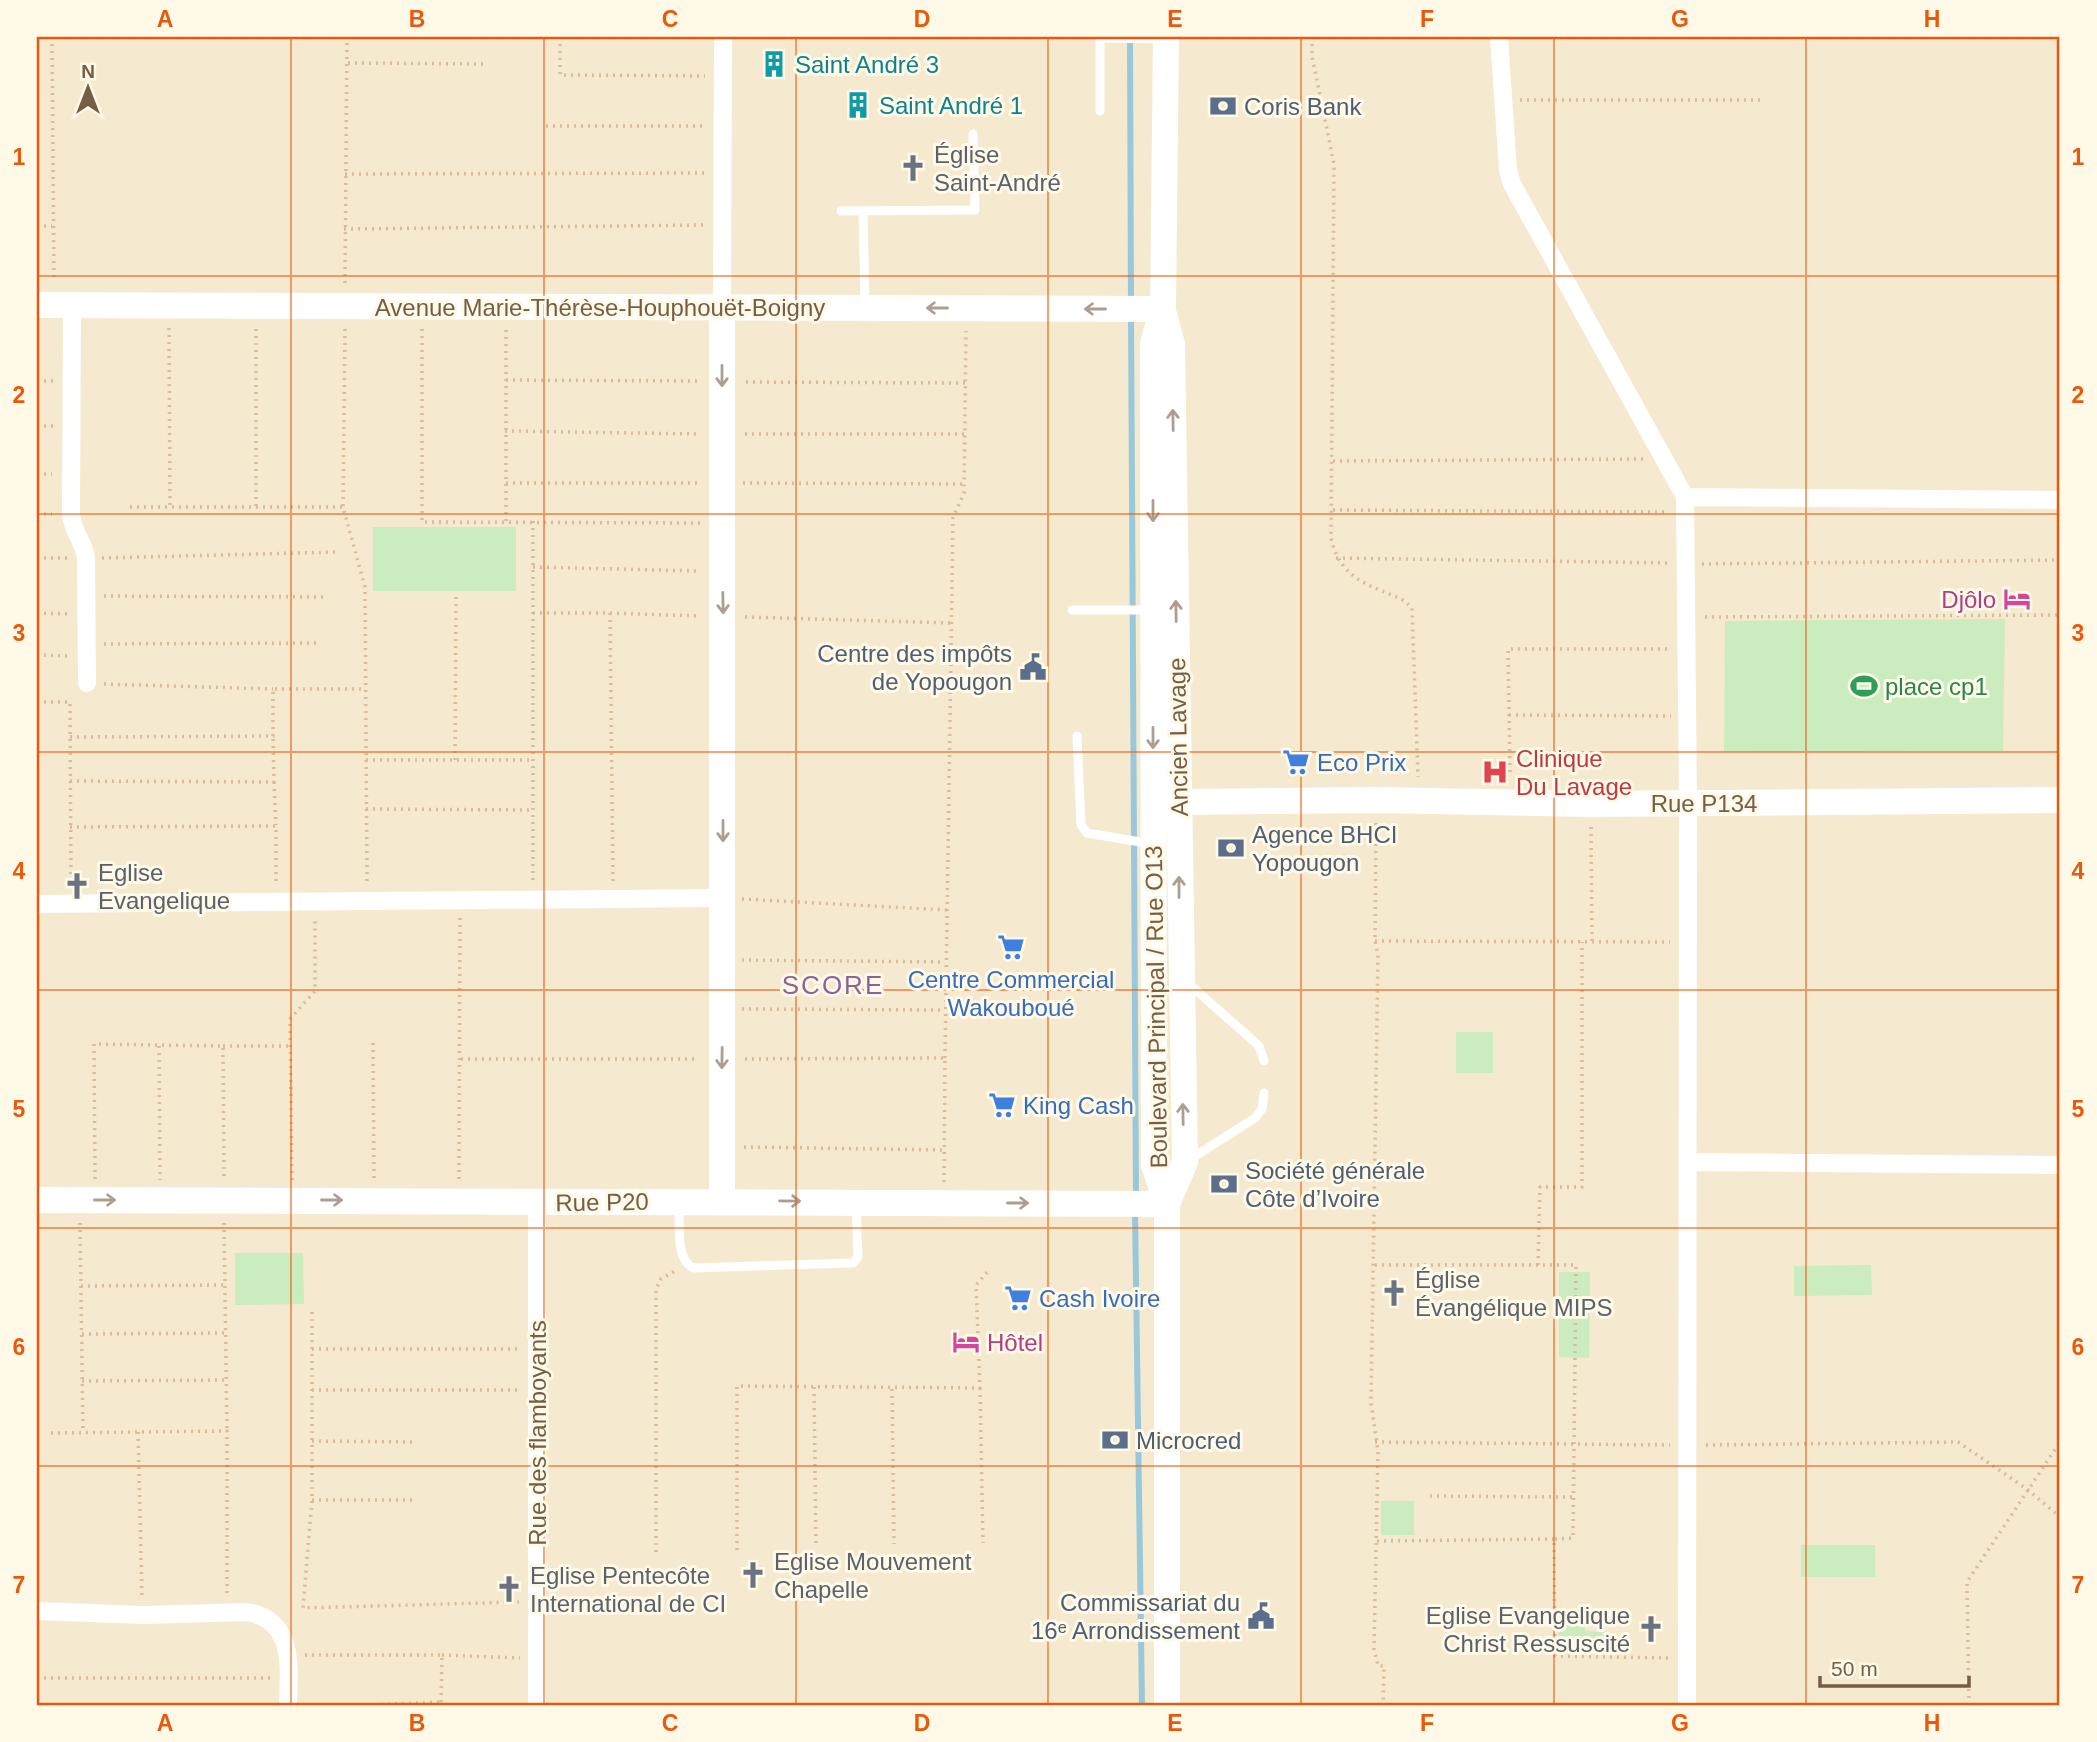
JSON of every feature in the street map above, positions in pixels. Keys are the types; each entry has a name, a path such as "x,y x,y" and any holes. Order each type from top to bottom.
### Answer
{"street":[{"path":"722,1200 723,37"},
{"path":"1499,37 1513,184 1665,459 1686,504 1687,1705"},
{"name":"Boulevard Principal / Rue O13","path":"1166,38 1163,309 1172,344 1175,562"},
{"path":"54,305 71,514 73,529 83,546 86,558 88,683"},
{"name":"Avenue Marie-Thérèse-Houphouët-Boigny","path":"54,305 1163,309"},
{"name":"Boulevard Principal / Rue O13","path":"1163,309 1153,343 1153,845 1154,1165 1167,1203 1167,1705"},
{"path":"1686,504 2060,500"},
{"name":"Ancien Lavage","path":"1167,1203 1185,1162 1175,562"},
{"name":"Rue P134","path":"1179,802 1376,800 1590,804 2060,800"},
{"path":"37,904 723,898"},
{"path":"1688,1162 2060,1165"},
{"name":"Rue P20","path":"37,1200 1167,1203"},
{"name":"Rue des flamboyants","path":"537,1203 537,1705"},
{"path":"37,1611 143,1615 263,1615 283,1637 289,1655 288,1705"}],"lane":[{"path":"1100,111 1100,37 1166,38"},
{"path":"841,211 975,210 974,134"},
{"path":"863,211 865,308"},
{"path":"1072,610 1153,610"},
{"path":"1077,736 1081,825 1087,833 1153,845"},
{"path":"1180,976 1259,1046 1264,1061"},
{"path":"1185,1162 1255,1118 1262,1109 1264,1093"},
{"path":"679,1201 682,1255 687,1265 708,1268 853,1264 858,1257 856,1202"}],"path":[{"path":"52,37 54,305"},
{"path":"347,37 343,507 365,587 368,901"},
{"path":"560,37 560,75 723,76"},
{"path":"1312,37 1312,56 1334,164 1331,538 1336,558 1348,573 1405,601 1412,608 1418,801"},
{"path":"347,62 486,64"},
{"path":"1504,100 1760,100"},
{"path":"546,126 723,127"},
{"path":"345,174 722,173"},
{"path":"344,229 722,225"},
{"path":"37,226 53,226"},
{"path":"169,305 170,507"},
{"path":"256,306 256,507"},
{"path":"422,306 422,522 533,520 724,523"},
{"path":"506,307 506,521"},
{"path":"944,1203 943,1010 953,518 965,484 966,308"},
{"path":"506,380 966,383"},
{"path":"505,431 965,434"},
{"path":"1333,461 1665,459"},
{"path":"506,483 965,484"},
{"path":"1333,510 1686,504"},
{"path":"130,507 343,507"},
{"path":"533,520 534,900"},
{"path":"37,558 338,552"},
{"path":"1336,558 1685,564 2060,560"},
{"path":"533,567 722,572"},
{"path":"455,760 456,594"},
{"path":"37,613 87,605 324,597"},
{"path":"533,613 951,623"},
{"path":"610,613 613,900"},
{"path":"1686,617 2060,615"},
{"path":"37,655 88,650 321,643"},
{"path":"1510,772 1507,649 1686,649"},
{"path":"88,683 366,689"},
{"path":"273,689 276,902"},
{"path":"37,702 70,702 71,903"},
{"path":"1509,715 1686,716"},
{"path":"70,737 273,736"},
{"path":"366,760 533,760"},
{"path":"70,781 274,782"},
{"path":"1376,800 1375,941 1378,954 1371,1403 1373,1432 1378,1451 1374,1649 1378,1666 1384,1666 1383,1705"},
{"path":"1590,804 1592,942"},
{"path":"366,809 533,810"},
{"path":"70,827 276,826"},
{"path":"723,898 947,910"},
{"path":"459,1202 460,900"},
{"path":"293,1200 290,1019 315,991 315,901"},
{"path":"1375,941 1687,942"},
{"path":"1538,1265 1539,1187 1583,1187 1583,942"},
{"path":"723,959 944,962"},
{"path":"723,1009 943,1010"},
{"path":"373,1043 374,1200"},
{"path":"83,1433 81,1286 94,1044 290,1046"},
{"path":"159,1046 160,1200"},
{"path":"222,1046 228,1613"},
{"path":"461,1059 945,1058"},
{"path":"722,1147 945,1150"},
{"path":"656,1552 656,1289 661,1279 687,1265"},
{"path":"1375,1265 1576,1265 1573,1538 1377,1541"},
{"path":"983,1543 976,1285 990,1269"},
{"path":"81,1286 225,1285"},
{"path":"312,1312 312,1500 303,1608 536,1602"},
{"path":"82,1334 225,1333"},
{"path":"312,1349 538,1349"},
{"path":"82,1381 226,1380"},
{"path":"737,1550 737,1386 980,1388"},
{"path":"814,1387 816,1546"},
{"path":"892,1388 894,1544"},
{"path":"312,1390 538,1390"},
{"path":"51,1433 227,1431"},
{"path":"138,1432 143,1615"},
{"path":"312,1441 415,1442"},
{"path":"1969,1705 1967,1582 2060,1442"},
{"path":"2027,1489 2060,1517"},
{"path":"1430,1496 1574,1497"},
{"path":"312,1500 413,1500"},
{"path":"1554,1539 1555,1656 1687,1658"},
{"path":"289,1655 536,1658"},
{"path":"367,1705 442,1704 442,1655"},
{"path":"37,1678 289,1678"}],"shaded area":[{"path":"37,37 2060,37 2060,1705 37,1705"}],"green space":[{"path":"373,527 516,527 516,591 373,591"},
{"name":"place cp1","path":"2005,619 2003,751 1724,752 1725,621"},
{"path":"1456,1032 1493,1032 1493,1073 1456,1073"},
{"path":"235,1253 303,1253 304,1304 235,1305"},
{"path":"1871,1265 1872,1295 1794,1296 1794,1266"},
{"path":"1559,1272 1590,1272 1589,1358 1559,1357"},
{"path":"1381,1501 1414,1501 1414,1535 1381,1535"},
{"path":"1801,1545 1875,1545 1875,1577 1801,1577"},
{"path":"1559,1621 1584,1621 1585,1631 1614,1633 1616,1652 1562,1650 1558,1638"}],"waterway":[{"path":"1130,37 1131,304"},
{"path":"1131,315 1136,1197"},
{"path":"1135,1211 1142,1705"}],"place":[{"name":"Saint André 3","path":"774,64"},
{"name":"Saint André 1","path":"858,105"},
{"name":"Coris Bank","path":"1223,106"},
{"name":"Église Saint-André","path":"913,168"},
{"name":"Djôlo","path":"2017,599"},
{"name":"Centre des impôts de Yopougon","path":"1033,667"},
{"name":"place cp1","path":"1864,686"},
{"name":"Eco Prix","path":"1296,762"},
{"name":"Clinique Du Lavage","path":"1495,772"},
{"name":"Agence BHCI Yopougon","path":"1231,848"},
{"name":"Eglise Evangelique","path":"77,886"},
{"name":"Centre Commercial Wakouboué","path":"1011,947"},
{"name":"King Cash","path":"1002,1105"},
{"name":"Société générale Côte d’Ivoire","path":"1224,1184"},
{"name":"Église Évangélique MIPS","path":"1394,1293"},
{"name":"Cash Ivoire","path":"1018,1298"},
{"name":"Hôtel","path":"966,1342"},
{"name":"Microcred","path":"1115,1440"},
{"name":"Eglise Mouvement Chapelle","path":"753,1575"},
{"name":"Eglise Pentecôte International de CI","path":"509,1589"},
{"name":"Commissariat du 16ᵉ Arrondissement","path":"1261,1616"},
{"name":"Eglise Evangelique Christ Ressuscité","path":"1651,1629"}],"district":[{"name":"SCORE","path":"833,985"}]}
